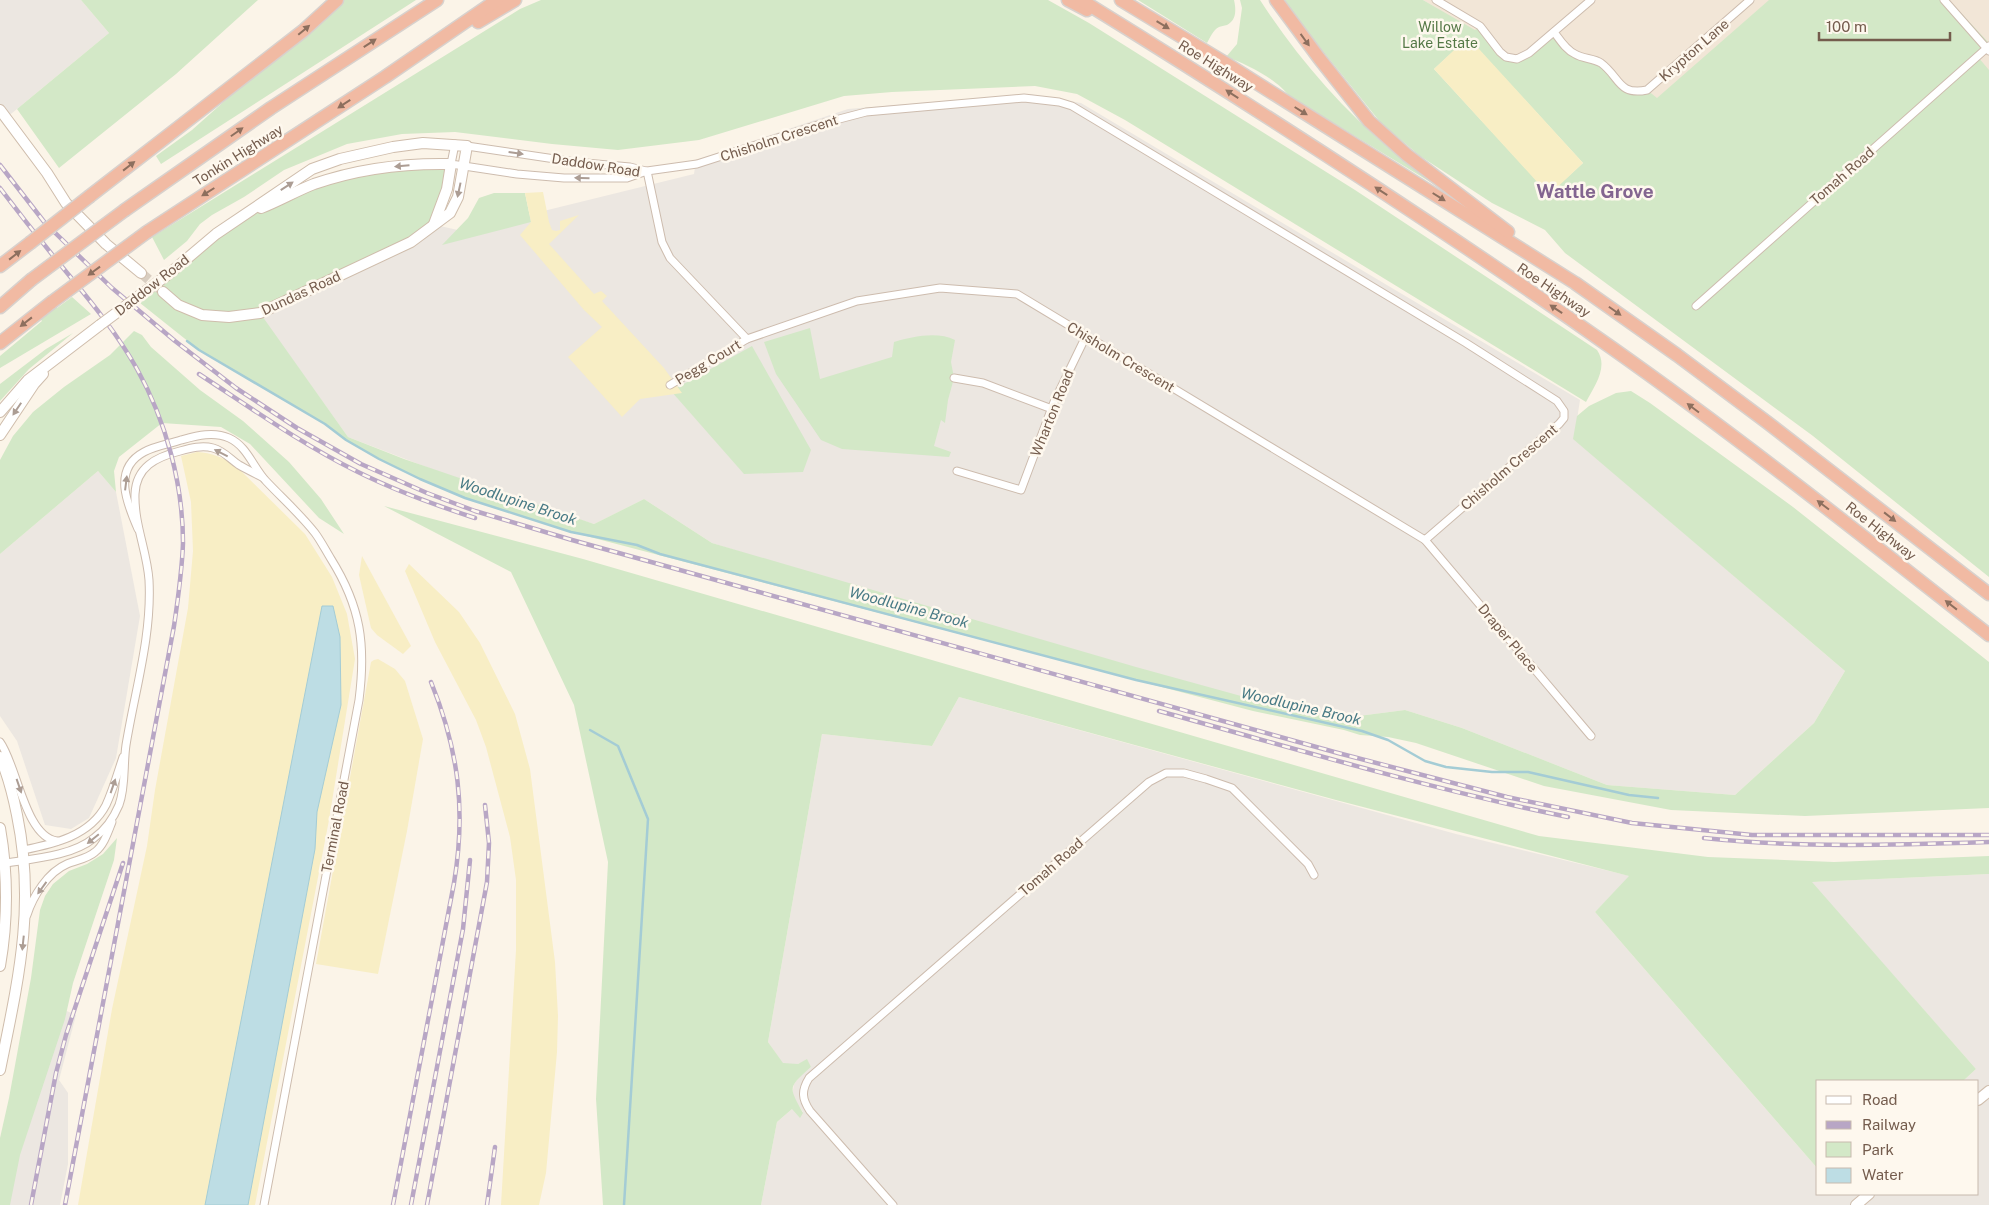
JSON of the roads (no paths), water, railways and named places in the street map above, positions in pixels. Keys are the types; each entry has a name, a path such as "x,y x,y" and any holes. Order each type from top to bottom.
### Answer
{"highway":[{"path":"0,266 303,31 337,0"},
{"name":"Tonkin Highway","path":"0,307 31,280 125,210 271,108 437,0"},
{"name":"Tonkin Highway","path":"0,343 147,232 385,77 497,0"},
{"path":"385,77 515,0"},
{"path":"1068,0 1156,46"},
{"name":"Roe Highway","path":"1081,0 1156,46 1422,218 1610,347 1834,513 1989,635"},
{"name":"Roe Highway","path":"1121,0 1225,63 1575,283 1753,411 1989,594"},
{"path":"1276,0 1369,121 1407,155 1575,283"}],"main road":[{"path":"0,110 47,173 66,203 106,244 141,273"},
{"name":"Daddow Road","path":"0,412 28,380 170,273 216,234 312,169 340,159 423,143 467,146"},
{"name":"Dundas Road","path":"163,292 178,305 202,315 229,317 260,313 411,242 450,213 458,197 467,146"},
{"path":"434,224 447,189 451,164"},
{"name":"Daddow Road","path":"246,212 278,202 312,185 348,174 398,166 451,164"},
{"name":"Daddow Road","path":"0,435 34,384 58,357"},
{"path":"0,756 12,792 23,855 26,923 20,967 0,1070"},
{"path":"0,828 6,901 0,966"},
{"path":"2,858 23,855"},
{"path":"0,918 3,930 3,945"},
{"path":"1979,1099 1989,1091"},
{"path":"1856,1205 1869,1195"}],"street":[{"path":"1438,0 1480,26 1506,58 1517,59 1529,53 1591,0"},
{"name":"Krypton Lane","path":"1554,32 1567,48 1577,55 1592,58 1602,64 1627,90 1634,93 1647,90 1750,0"},
{"path":"1944,0 1988,49"},
{"name":"Tomah Road","path":"1696,306 1988,49"},
{"name":"Chisholm Crescent","path":"647,171 697,164 824,123 866,112 1024,98 1058,102 1072,106 1466,343 1561,405 1564,411 1564,418 1425,540 1017,294 940,288 857,301 746,339"},
{"path":"451,164 456,144"},
{"name":"Daddow Road","path":"467,146 647,171"},
{"name":"Daddow Road","path":"451,164 517,174 564,178 627,178 647,171"},
{"path":"647,171 662,242 670,258 746,339"},
{"name":"Wharton Road","path":"957,471 1022,490 1052,409 1086,336"},
{"name":"Pegg Court","path":"670,386 746,339"},
{"path":"954,378 983,383 1052,409"},
{"name":"Terminal Road","path":"138,529 125,498 124,484 133,461 149,450 203,435 228,437 240,447 263,477 315,533 343,578 351,594 360,623 363,656 359,700 264,1205"},
{"name":"Terminal Road","path":"23,855 61,854 84,845 102,830 118,805 124,784 126,747 149,621 149,579 138,529 135,501 137,482 146,467 152,461 162,456 193,448 212,448 227,455 238,465 263,477"},
{"name":"Draper Place","path":"1425,540 1591,736"},
{"path":"0,742 16,778 25,805 41,833 51,840 59,841"},
{"name":"Terminal Road","path":"23,855 84,829 100,815 110,796 126,747"},
{"name":"Tomah Road","path":"893,1205 804,1102 802,1093 809,1078 1148,782 1166,773 1184,773 1206,778 1232,788 1308,864 1314,875"},
{"path":"26,923 36,895 54,873 61,867 89,856 99,848 105,839 118,805"}],"water":[{"path":"322,606 333,606 340,637 341,705 317,812 315,849 248,1205 205,1205"}],"waterway":[{"name":"Woodlupine Brook","path":"187,341 199,350 325,424 346,440 379,459 465,498 571,532 637,545 660,554 1136,680 1362,731 1388,740 1425,761 1446,767 1492,772 1528,772 1629,795 1658,798"},
{"path":"590,730 618,746 648,819 624,1205"}],"tunnel":[{"path":"141,273 161,290"}],"railway":[{"path":"0,165 45,223 112,288 175,341 236,388 297,428 361,464 427,493 475,511 572,540 1338,753 1507,797 1632,823 1752,835 1989,835"},
{"path":"0,188 105,320 137,369 156,410 171,453 180,498 182,521 182,564 174,626 65,1205"},
{"path":"199,374 277,426 372,479 430,503 475,518"},
{"path":"393,1205 458,857 458,781 448,732 431,682"},
{"path":"1159,711 1414,781 1568,817"},
{"path":"427,1205 487,882 489,843 485,805"},
{"path":"1704,838 1810,844 1882,845 1989,842"},
{"path":"411,1205 463,929 470,860"},
{"path":"31,1205 56,1073 66,1035 123,863"},
{"path":"487,1205 495,1147"}],"district":[{"name":"Wattle Grove","path":"1595,191"}],"park label":[{"name":"Willow Lake Estate","path":"1440,36"}]}
